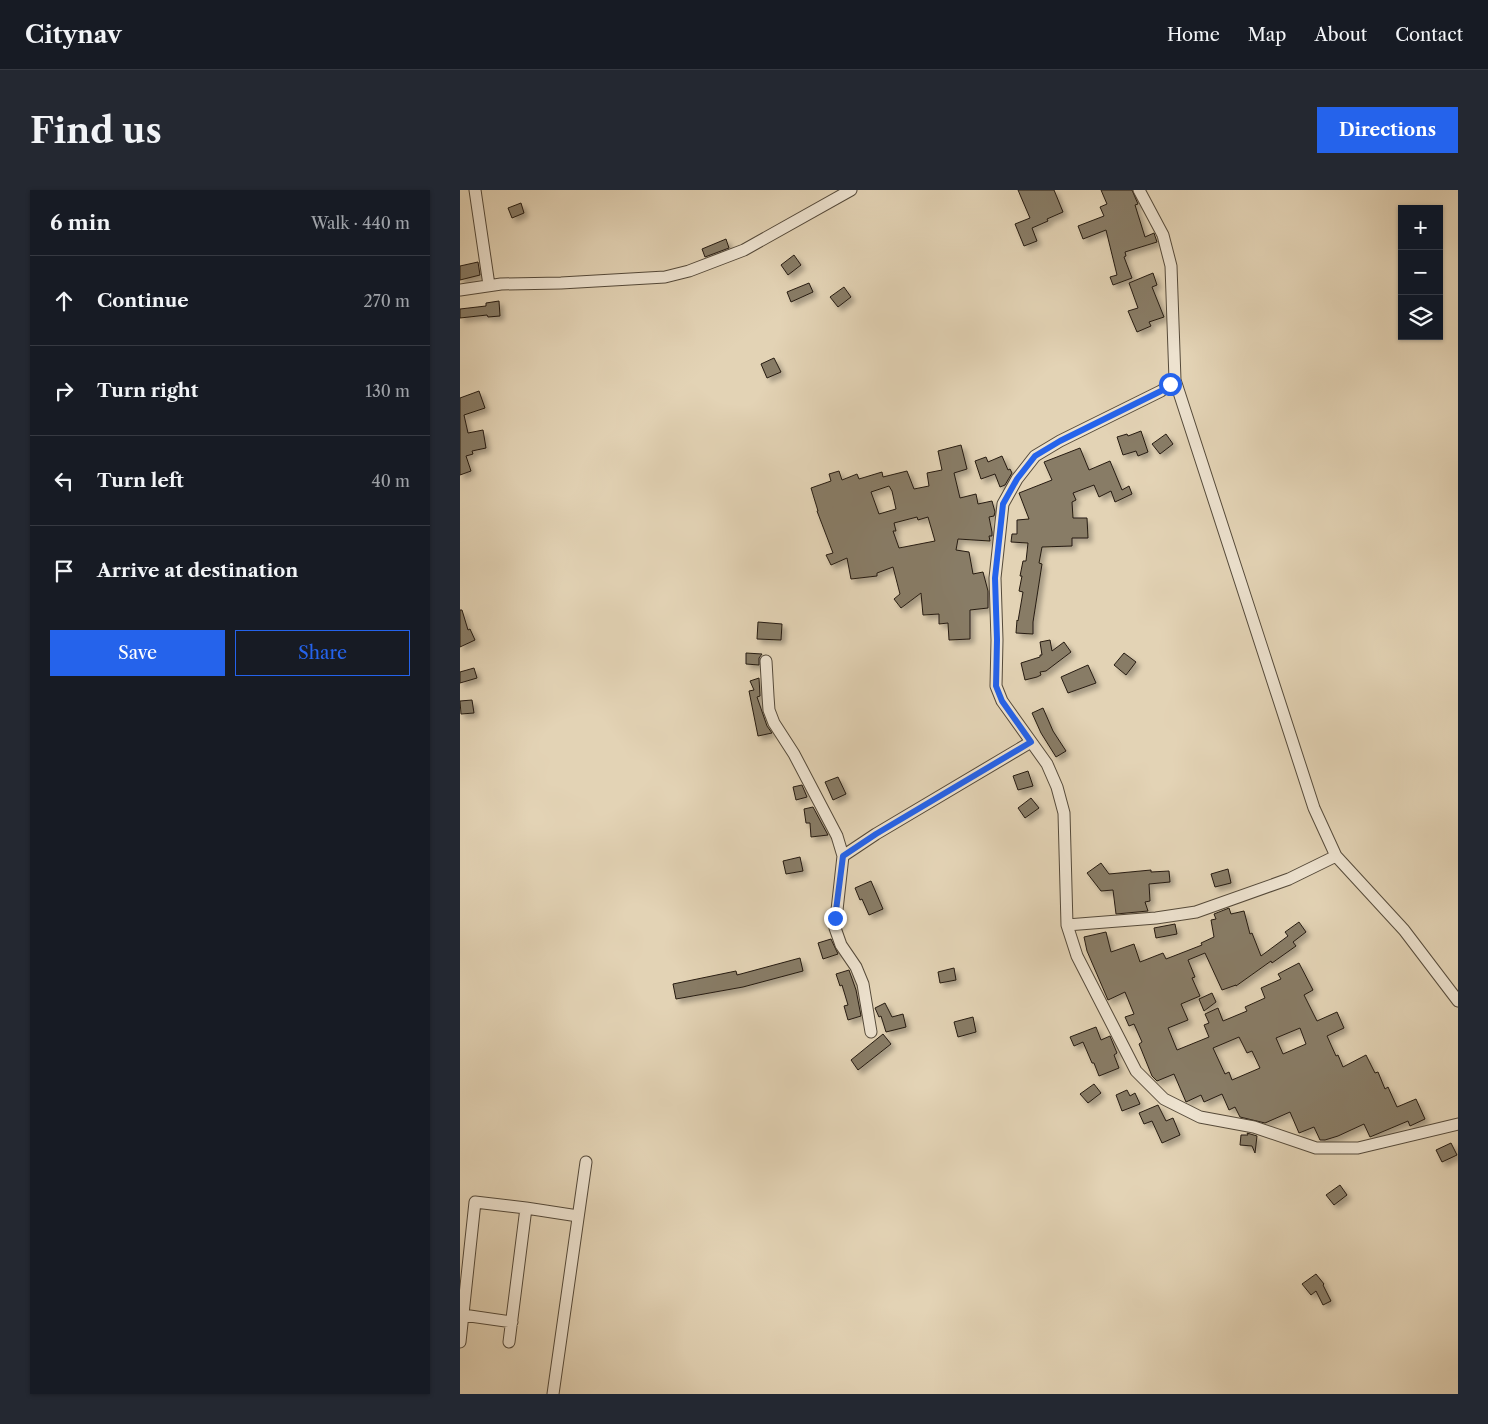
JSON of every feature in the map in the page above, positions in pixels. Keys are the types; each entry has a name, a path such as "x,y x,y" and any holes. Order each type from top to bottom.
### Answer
{"street":[{"path":"475,190 489,285"},
{"path":"460,290 489,285 665,277 689,271 744,250 851,190"},
{"path":"1139,190 1163,235 1171,266 1175,380 1314,808 1336,856 1404,930 1458,1002"},
{"path":"1175,380 1161,391 1060,441 1035,456 1017,479 1003,504 995,578 996,686 1002,701 1047,764 1057,787 1064,813 1067,925 1077,956 1136,1071 1164,1099 1200,1117 1254,1127 1316,1148 1358,1148 1458,1124"},
{"path":"766,661 769,710 774,723 794,754 831,824 843,856 836,928 841,945 856,967 863,984 871,1032"},
{"path":"843,856 876,834 1031,742"},
{"path":"1067,925 1121,922 1196,912 1289,879 1336,856"},
{"path":"553,1394 586,1162"},
{"path":"460,1342 475,1202 578,1216"},
{"path":"509,1342 526,1208"},
{"path":"463,1315 512,1322"}],"building":[{"path":"1018,190 1054,190 1063,212 1032,228 1037,241 1024,246 1015,224 1030,218"},
{"path":"1101,190 1132,190 1138,204 1135,205 1145,237 1154,233 1157,242 1125,252 1126,256 1124,257 1132,278 1113,285 1110,277 1117,275 1106,230 1083,239 1078,226 1104,216 1100,207 1107,204"},
{"path":"521,203 524,213 512,218 508,208"},
{"path":"726,239 729,248 705,257 702,249"},
{"path":"794,255 801,265 788,275 781,265"},
{"path":"478,262 480,275 460,280 460,266"},
{"path":"1153,273 1157,285 1152,287 1164,317 1149,322 1151,326 1137,332 1128,311 1138,308 1129,283"},
{"path":"809,283 813,292 791,302 787,292"},
{"path":"844,287 851,297 838,307 830,297"},
{"path":"499,301 500,316 488,317 487,315 460,318 460,309 486,306 486,303"},
{"path":"774,358 781,372 767,378 761,364"},
{"path":"479,391 485,408 464,415 468,433 483,430 486,448 472,451 473,454 466,456 471,471 460,475 460,398"},
{"path":"1141,431 1148,452 1138,456 1136,451 1123,455 1117,437 1127,434 1128,436"},
{"path":"1166,434 1173,444 1160,454 1152,444"},
{"path":"961,445 967,469 954,473 960,498 976,494 978,504 992,501 995,512 994,516 989,517 992,532 992,536 989,536 990,541 958,539 956,550 969,552 973,574 983,572 988,591 988,608 970,610 970,639 949,640 948,623 939,624 939,614 923,615 921,593 901,608 894,599 900,594 893,567 877,573 877,576 851,579 847,558 831,565 826,555 833,553 817,511 811,488 831,481 829,474 839,471 842,480 857,474 859,479 882,472 883,477 907,471 914,489 929,486 927,473 942,470 938,451","holes":["889,486 896,509 879,514 871,492","917,517 918,520 928,517 935,541 899,548 893,531 896,531 894,523"]},
{"path":"1080,448 1089,470 1110,461 1122,490 1129,486 1132,494 1115,502 1111,491 1099,497 1094,485 1073,493 1076,500 1072,502 1073,518 1087,518 1088,538 1072,538 1072,546 1042,547 1039,563 1042,564 1033,622 1033,634 1016,633 1023,592 1019,591 1022,576 1020,576 1023,561 1026,561 1028,543 1011,542 1012,534 1017,534 1017,520 1029,519 1019,493 1052,480 1044,462"},
{"path":"1002,456 1008,470 1010,469 1012,473 1005,485 1000,487 995,474 981,479 975,461 986,457 988,462"},
{"path":"460,610 462,610 468,630 470,629 475,640 460,647"},
{"path":"758,622 782,624 781,640 757,639"},
{"path":"1050,640 1052,651 1064,642 1071,652 1046,671 1040,672 1041,675 1025,680 1021,663 1040,657 1042,655 1040,642"},
{"path":"746,653 762,654 759,658 759,665 746,664"},
{"path":"1124,653 1136,662 1126,675 1114,665"},
{"path":"1088,665 1096,683 1068,693 1061,677"},
{"path":"474,668 477,678 460,683 460,672"},
{"path":"759,678 760,696 757,697 767,726 772,733 758,736 749,691 754,690 750,681"},
{"path":"472,700 474,713 461,714 460,701"},
{"path":"1043,708 1053,731 1066,751 1056,757 1041,733 1032,713"},
{"path":"1028,771 1033,786 1018,790 1013,776"},
{"path":"838,777 846,794 833,800 825,782"},
{"path":"802,785 807,797 796,800 793,787"},
{"path":"1031,798 1039,808 1025,818 1018,808"},
{"path":"813,807 828,835 811,837 810,823 806,823 804,809"},
{"path":"800,857 803,871 786,874 783,861"},
{"path":"1101,863 1109,874 1151,870 1151,872 1169,871 1170,882 1149,884 1150,901 1145,902 1148,911 1116,914 1113,890 1101,891 1087,873"},
{"path":"1228,869 1231,883 1215,887 1211,874"},
{"path":"871,881 883,909 869,915 855,888"},
{"path":"1229,908 1231,914 1244,911 1250,934 1252,933 1261,956 1288,936 1285,932 1299,922 1306,932 1293,942 1296,946 1272,963 1271,961 1236,986 1222,990 1205,953 1188,960 1195,977 1192,978 1200,996 1181,1004 1188,1020 1168,1028 1177,1050 1209,1037 1204,1025 1209,1023 1205,1014 1218,1008 1223,1021 1247,1011 1245,1007 1265,998 1261,988 1281,979 1278,974 1299,963 1313,990 1304,995 1317,1021 1337,1012 1344,1028 1327,1036 1343,1067 1366,1055 1375,1073 1378,1072 1385,1089 1388,1087 1397,1107 1416,1099 1425,1119 1410,1126 1408,1121 1370,1137 1364,1124 1338,1136 1320,1140 1314,1127 1299,1133 1290,1112 1265,1123 1240,1117 1235,1107 1229,1110 1222,1094 1204,1102 1201,1095 1186,1102 1174,1074 1157,1081 1152,1076 1139,1044 1142,1042 1134,1024 1129,1026 1125,1017 1134,1014 1125,992 1108,1000 1087,951 1084,937 1106,932 1111,952 1134,944 1140,962 1163,953 1166,959 1202,945 1201,943 1214,937 1211,920 1216,919 1214,914","holes":["1300,1028 1306,1044 1283,1054 1276,1038","1239,1037 1247,1053 1252,1051 1260,1068 1232,1080 1229,1072 1225,1074 1213,1048"]},
{"path":"1175,924 1177,934 1156,938 1154,928"},
{"path":"831,939 838,954 823,959 818,943"},
{"path":"800,958 803,971 743,987 676,999 673,984 736,971 737,975"},
{"path":"954,968 956,980 940,983 938,972"},
{"path":"849,970 856,990 861,1016 848,1020 844,1006 848,1005 842,985 840,986 836,974"},
{"path":"1212,993 1216,1002 1204,1011 1199,999"},
{"path":"885,1003 892,1017 903,1014 906,1027 886,1032 881,1016 879,1017 875,1008"},
{"path":"973,1017 976,1032 958,1037 954,1022"},
{"path":"1096,1027 1101,1040 1110,1036 1117,1053 1114,1055 1119,1068 1099,1076 1083,1042 1074,1046 1070,1037"},
{"path":"883,1034 891,1044 858,1070 851,1060"},
{"path":"1094,1084 1101,1093 1088,1103 1080,1094"},
{"path":"1127,1090 1130,1096 1135,1093 1140,1104 1122,1111 1116,1095"},
{"path":"1158,1105 1166,1121 1173,1118 1180,1135 1162,1143 1152,1121 1144,1124 1139,1113"},
{"path":"1247,1133 1257,1136 1255,1153 1252,1146 1240,1145 1241,1135 1248,1135"},
{"path":"1451,1143 1457,1155 1442,1162 1436,1150"},
{"path":"1340,1185 1347,1195 1334,1205 1326,1195"},
{"path":"1316,1274 1324,1284 1331,1301 1323,1305 1316,1291 1311,1295 1302,1284"}],"route":[{"path":"835,918 843,856 876,834 1031,742 1002,701 996,686 995,578 1003,504 1017,479 1035,456 1060,441 1161,391 1170,384"}]}
